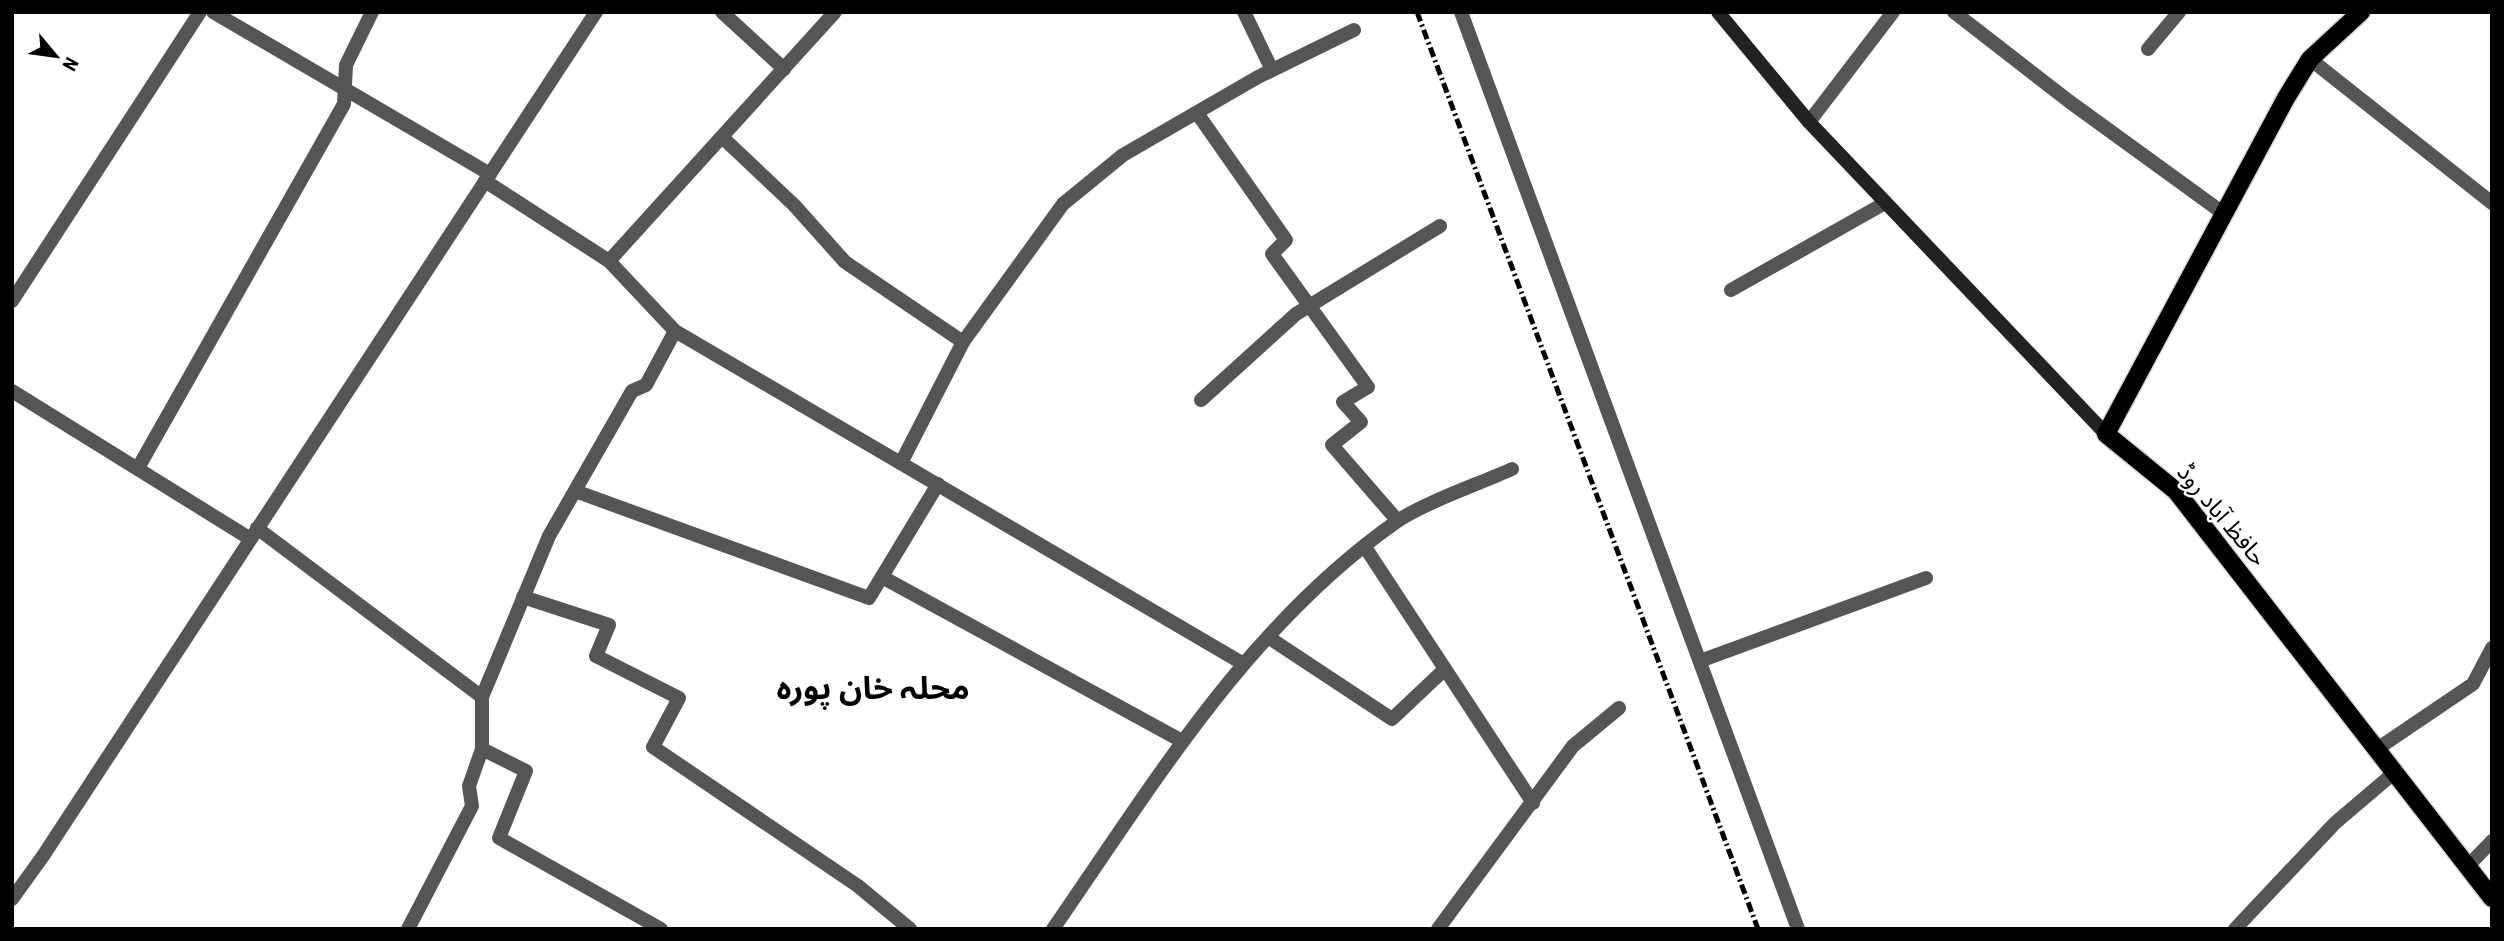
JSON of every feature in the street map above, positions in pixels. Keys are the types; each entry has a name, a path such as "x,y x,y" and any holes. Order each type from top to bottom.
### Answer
{"main road":[{"path":"2106,435 2223,213 2310,59 2361,12"},
{"name":"حافظ آباد روڈ","path":"2106,435 2176,491 2492,898"}],"street":[{"path":"12,301 200,12"},
{"path":"213,12 487,177 609,261 675,331 1242,663"},
{"path":"138,468 344,104 346,65 372,12"},
{"path":"12,899 43,856 596,12"},
{"path":"722,12 784,69"},
{"path":"609,261 835,12"},
{"path":"1244,12 1272,70"},
{"path":"1461,12 1798,929"},
{"path":"1718,12 1809,122 2106,435"},
{"path":"1809,122 1892,12"},
{"path":"1954,12 2070,102 2223,213"},
{"path":"2148,50 2179,12"},
{"path":"901,463 963,342 1063,204 1123,155 1272,70 1354,30"},
{"path":"2310,59 2492,203"},
{"path":"1197,113 1286,240 1272,254 1368,387 1343,402 1361,422 1332,445 1398,520"},
{"path":"722,137 794,205 845,262 963,342"},
{"path":"1731,290 1885,203"},
{"path":"1201,400 1296,314 1440,226"},
{"path":"408,929 472,806 469,786 482,749 482,696 549,536 632,391 646,385 675,331"},
{"path":"12,391 138,468 253,533 482,696"},
{"path":"1053,929 1182,741 1242,663 1320,585 1398,520 1511,469"},
{"path":"575,491 869,598 938,484"},
{"path":"1365,547 1533,803"},
{"path":"882,577 1182,741"},
{"path":"1700,661 1926,578"},
{"path":"523,597 609,625 596,656 679,698 653,747 858,886 910,929"},
{"path":"1268,637 1392,719 1445,669"},
{"path":"2377,749 2473,684 2492,648"},
{"path":"1438,929 1573,746 1619,708"},
{"path":"482,749 526,771 499,838 661,929"},
{"path":"2235,929 2335,822 2395,772"},
{"path":"2468,867 2492,842"}],"railway":[{"path":"1417,12 1758,929"}],"district":[{"name":"محلہ خان پورہ","path":"873,688"}]}
